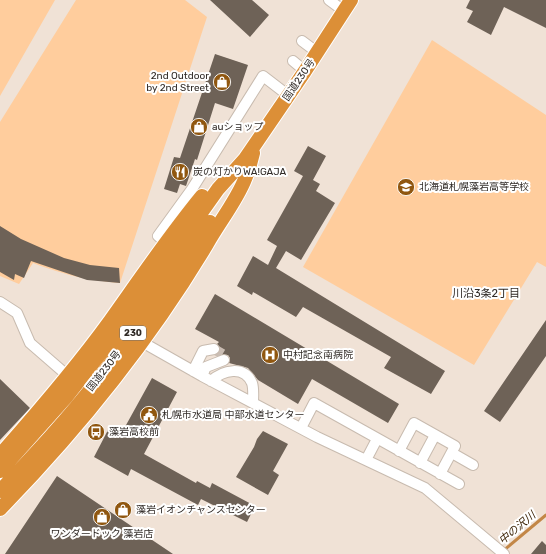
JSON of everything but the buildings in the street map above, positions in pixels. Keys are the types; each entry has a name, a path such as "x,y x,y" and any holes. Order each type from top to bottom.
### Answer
{"highway":[{"name":"国道230号","path":"0,471 85,373 218,189 245,159 318,53 348,6"},
{"path":"0,455 68,376 165,242 226,166 256,143"},
{"path":"0,509 41,467 81,422 142,342 193,267 245,180 256,143"},
{"name":"国道230号","path":"0,491 72,412 124,346 228,196 242,174 245,159"}],"street":[{"path":"329,0 348,6"},
{"path":"302,41 318,53"},
{"path":"293,62 305,72"},
{"path":"165,242 158,236 192,189 263,76 289,96"},
{"path":"0,302 17,312 30,343 68,376"},
{"path":"142,342 192,371 301,428 425,488 504,554"},
{"path":"192,371 203,351 214,349"},
{"path":"202,376 206,367 224,360"},
{"path":"211,381 219,374 238,371 246,375 252,383 253,403"},
{"path":"301,428 314,403 459,484"},
{"path":"398,451 414,423 436,435 455,446 440,474"},
{"path":"420,463 436,435"},
{"path":"366,460 377,439"},
{"path":"452,453 473,465"}],"shaded area":[{"path":"0,0 55,0 0,96"},
{"path":"76,0 185,0 207,17 120,283 76,276 55,271 33,263 19,284 0,276 0,122"},
{"path":"432,40 546,115 546,267 537,262 474,365 303,267"}],"waterway":[{"name":"中の沢川","path":"503,551 546,515"}],"tunnel":[{"path":"214,349 224,355 224,360"}],"place":[{"name":"2nd Outdoor by 2nd Street","path":"222,82"},
{"name":"auショップ","path":"199,127"},
{"name":"炭の灯かりWA!GAJA","path":"180,172"},
{"name":"北海道札幌藻岩高等学校","path":"406,187"},
{"name":"中村記念南病院","path":"270,355"},
{"name":"札幌市水道局 中部水道センター","path":"149,415"},
{"name":"藻岩高校前","path":"96,432"},
{"name":"藻岩イオンチャンスセンター","path":"123,510"},
{"name":"ワンダードック 藻岩店","path":"102,517"}],"district":[{"name":"川沿3条2丁目","path":"486,293"}]}
